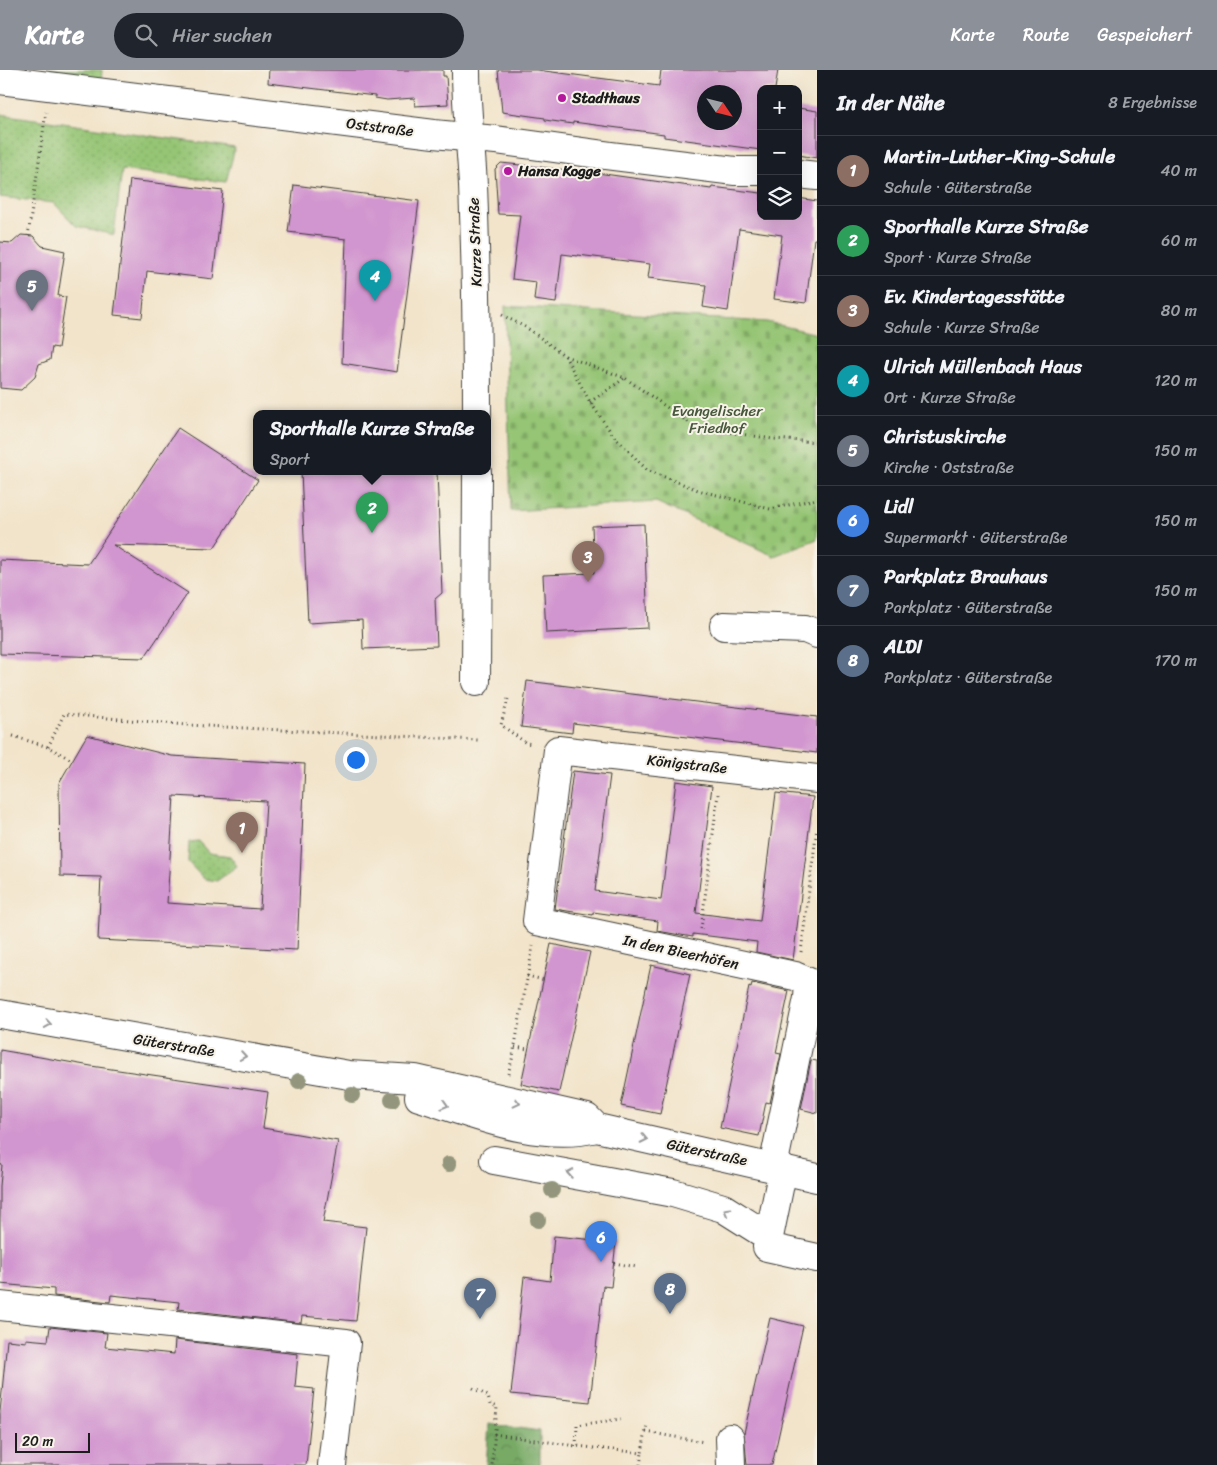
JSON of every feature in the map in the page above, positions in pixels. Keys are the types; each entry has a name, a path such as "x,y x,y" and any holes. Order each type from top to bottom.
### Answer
{"street":[{"name":"Kurze Straße","path":"466,70 466,97 473,184 477,321 477,410"},
{"name":"Oststraße","path":"0,80 735,171 757,171"},
{"path":"802,174 817,176"},
{"path":"476,475 476,682"},
{"path":"724,626 805,629 817,634"},
{"name":"Königstraße","path":"558,750 817,779"},
{"name":"In den Bieerhöfen","path":"558,750 537,921 795,976 809,982 808,998 778,1168"},
{"name":"Güterstraße","path":"0,1015 349,1075 415,1079 587,1118 597,1128 817,1178"},
{"path":"494,1160 673,1193 723,1208 768,1242 817,1258"},
{"path":"768,1242 778,1168"},
{"path":"0,1306 346,1343 332,1465"}],"path":[{"path":"28,236 45,119"},
{"path":"477,321 493,312 507,316 565,356 625,378 695,426 773,439 817,442"},
{"path":"565,356 590,402 612,435 647,470 698,490 770,509 817,499"},
{"path":"590,402 625,378"},
{"path":"508,699 501,725 526,743 558,750"},
{"path":"48,747 64,714 186,725 478,740"},
{"path":"13,736 48,747 72,760"},
{"path":"701,933 718,793"},
{"path":"800,960 817,828"},
{"path":"507,1077 515,1047 534,942"},
{"path":"528,976 544,980"},
{"path":"515,1047 528,1049"},
{"path":"614,1264 637,1267"},
{"path":"473,1388 488,1396 490,1405 497,1407 492,1465"},
{"path":"576,1446 577,1425 621,1419"},
{"path":"640,1465 647,1424"},
{"path":"646,1432 730,1450"},
{"path":"494,1434 642,1453"}],"green space":[{"path":"8,70 102,70 101,82"},
{"path":"0,114 235,148 226,182 122,170 114,235 76,226 54,203 0,197"},
{"name":"Evangelischer Friedhof","path":"505,306 767,322 817,334 817,539 774,556 656,502 511,511"},
{"path":"198,841 209,853 230,856 237,866 217,881 204,879 188,862 189,842"},
{"path":"489,1424 540,1431 540,1465 486,1465"}],"building":[{"path":"269,70 443,70 443,76 446,76 448,104 415,106 414,98 387,100 375,98 375,96 268,83"},
{"path":"498,70 537,70 659,86 661,70 778,70 776,85 757,85 757,149 664,137 664,134 545,120 545,118 502,112"},
{"path":"802,109 817,111 817,158 802,156"},
{"path":"501,163 597,173 711,189 712,187 757,193 757,220 802,220 802,199 817,201 817,239 814,239 806,303 774,299 782,235 739,229 728,311 703,307 706,285 648,278 650,264 562,254 556,303 534,300 536,282 512,279 520,215 498,214 495,169"},
{"path":"130,180 223,191 213,279 147,271 142,318 114,315"},
{"path":"294,185 419,201 397,372 342,363 346,239 288,232"},
{"path":"21,235 33,236 42,246 65,251 58,296 66,297 58,348 52,347 50,360 39,364 35,377 21,390 0,388 0,242 12,243"},
{"path":"178,428 258,480 214,548 113,545 188,593 144,658 0,654 0,560 88,564"},
{"path":"301,475 437,475 442,593 435,599 437,646 363,649 362,620 308,623"},
{"path":"644,524 648,628 546,633 543,575 594,573 592,526"},
{"path":"527,681 817,717 817,753 573,723 572,733 521,727"},
{"path":"87,735 172,756 305,764 297,950 98,940 101,877 60,876 59,783","holes":["174,796 266,801 260,909 167,903"]},
{"path":"573,771 610,775 595,891 661,900 676,781 712,786 696,913 760,921 776,793 813,797 793,960 756,952 757,942 693,934 693,937 657,931 658,921 593,912 593,915 555,909"},
{"path":"551,944 590,952 559,1092 521,1084"},
{"path":"651,965 690,974 660,1114 621,1106"},
{"path":"752,983 789,991 776,1053 781,1054 770,1103 766,1102 759,1136 720,1128 749,987 751,988"},
{"path":"0,1050 91,1066 268,1092 263,1128 338,1141 323,1222 366,1227 356,1321 302,1316 301,1323 178,1309 179,1302 111,1295 110,1302 54,1296 54,1289 0,1284 0,1186 2,1165 0,1164"},
{"path":"811,1060 817,1061 817,1113 801,1109"},
{"path":"554,1236 616,1242 611,1287 603,1286 590,1402 511,1394 524,1277 550,1281"},
{"path":"770,1318 803,1326 772,1465 747,1465 744,1433"},
{"path":"50,1327 107,1333 105,1347 174,1354 175,1340 298,1354 295,1387 314,1389 306,1465 0,1465 0,1412 7,1340 26,1342 26,1339 48,1341"}],"place":[{"name":"Stadthaus","path":"562,98"},
{"name":"Hansa Kogge","path":"508,171"},
{"name":"Ulrich Müllenbach Haus","path":"375,301"},
{"name":"Christuskirche","path":"32,311"},
{"name":"Sporthalle Kurze Straße","path":"372,533"},
{"name":"Ev. Kindertagesstätte","path":"588,582"},
{"name":"Martin-Luther-King-Schule","path":"242,853"},
{"name":"Lidl","path":"601,1262"},
{"name":"ALDI","path":"670,1314"},
{"name":"Parkplatz Brauhaus","path":"480,1319"}]}
